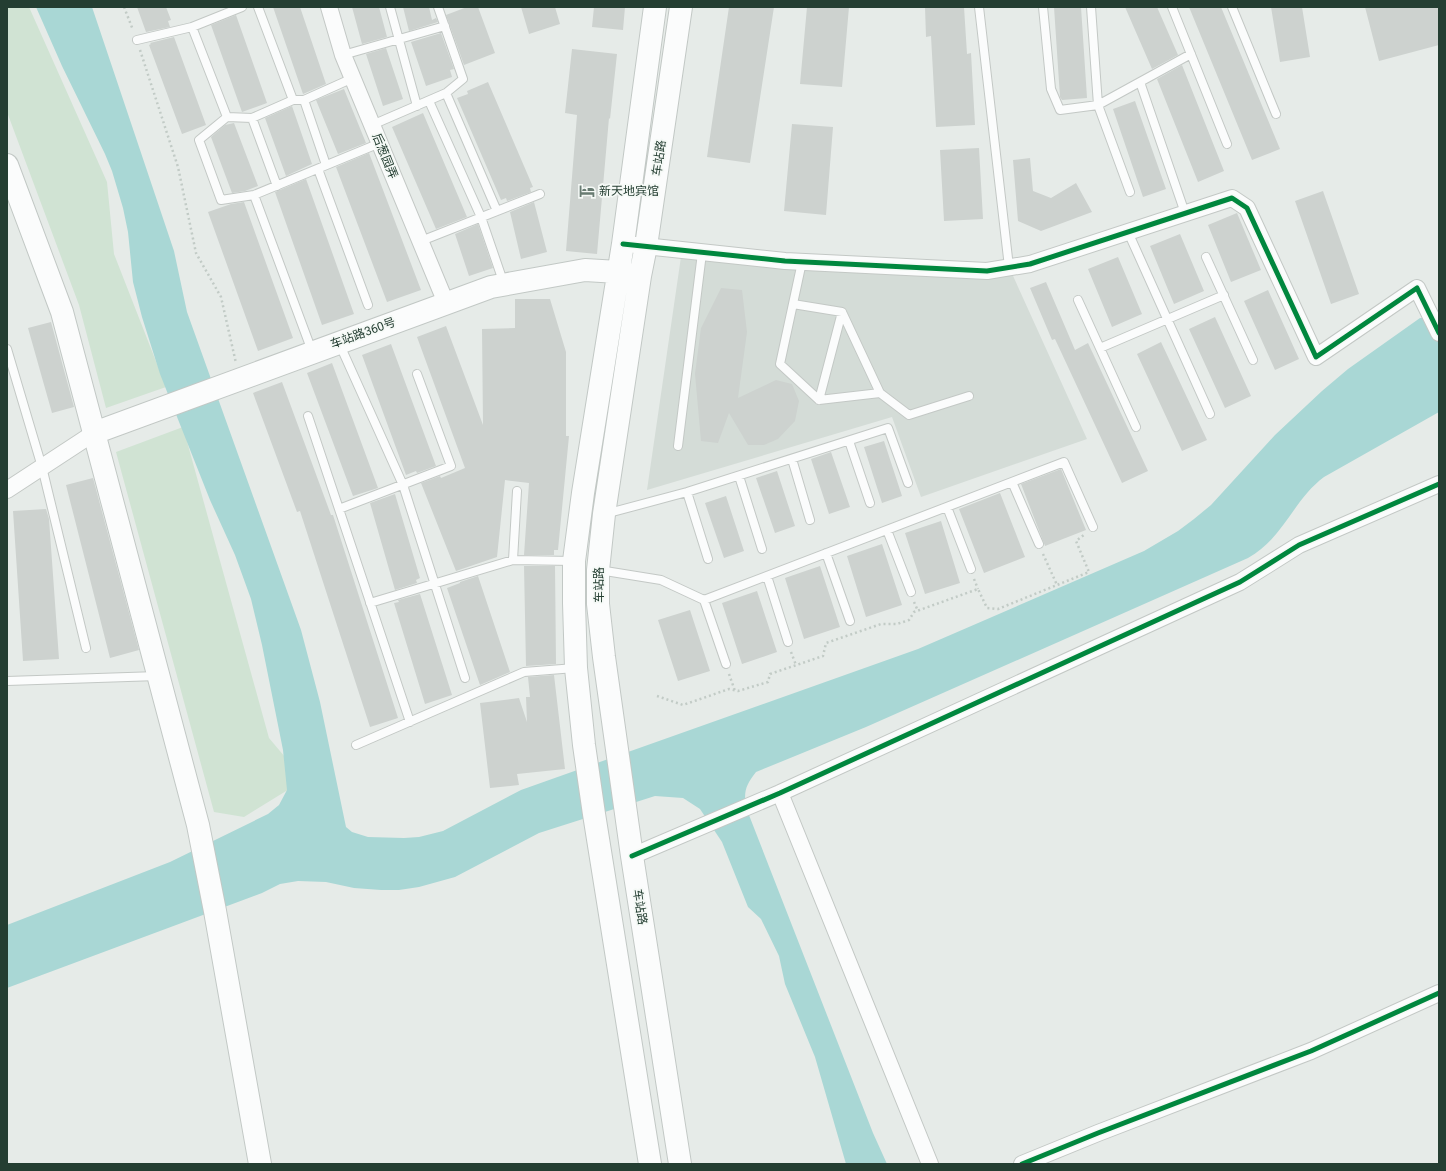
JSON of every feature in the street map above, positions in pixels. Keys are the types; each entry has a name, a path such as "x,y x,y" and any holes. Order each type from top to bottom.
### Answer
{"main road":[{"name":"车站路","path":"650,1164 584,745 576,668 574,561 583,493 623,244 655,7"},
{"name":"车站路","path":"680,1164 632,856 604,657 598,604 598,570 604,514 640,276 646,246 681,7"},
{"path":"8,170 62,312 198,825 215,911 260,1164"},
{"name":"车站路360号","path":"94,433 491,287 585,270 618,272 640,276"}],"street":[{"name":"后葱园弄","path":"328,7 343,55 446,303"},
{"path":"623,244 802,262 987,271 1030,264 1232,198 1247,208 1316,357 1417,288 1439,333"},
{"path":"7,490 94,433"},
{"path":"632,856 780,793 1240,582 1299,545 1439,484"},
{"path":"780,793 930,1164"},
{"path":"1022,1164 1311,1051 1439,994"}],"lane":[{"path":"137,40 192,27 242,7"},
{"path":"258,7 293,100"},
{"path":"390,7 417,106"},
{"path":"372,124 446,93 463,79 438,7"},
{"path":"979,7 1009,267"},
{"path":"1043,7 1051,90 1060,110 1098,105 1191,54"},
{"path":"1091,7 1098,105 1130,192"},
{"path":"1172,7 1227,144"},
{"path":"1232,7 1276,114"},
{"path":"343,55 445,26"},
{"path":"192,27 227,117"},
{"path":"353,78 304,100 293,100 252,118 227,117 199,140 221,200 254,195 380,143"},
{"path":"1140,82 1185,213"},
{"path":"446,93 497,211"},
{"path":"304,100 326,165"},
{"path":"429,101 481,217 504,284"},
{"path":"252,118 277,186"},
{"path":"318,169 368,305"},
{"path":"420,241 540,194"},
{"path":"254,195 312,352"},
{"path":"1128,232 1210,414"},
{"path":"678,446 702,253"},
{"path":"1206,257 1253,360"},
{"path":"802,262 780,364 819,400 880,393"},
{"path":"1100,348 1224,296"},
{"path":"1078,300 1136,427"},
{"path":"794,304 842,312"},
{"path":"842,312 880,393 909,415 969,396"},
{"path":"819,400 842,312"},
{"path":"339,342 403,485 465,678"},
{"path":"7,349 42,467 86,648"},
{"path":"339,509 451,466 417,374"},
{"path":"308,416 410,722"},
{"path":"604,514 687,492 888,428 908,483"},
{"path":"849,441 870,503"},
{"path":"792,459 810,520"},
{"path":"598,570 661,580 704,600 1064,462 1093,527"},
{"path":"739,476 762,549"},
{"path":"1012,482 1039,544"},
{"path":"513,560 517,491"},
{"path":"687,492 708,559"},
{"path":"947,507 971,569"},
{"path":"887,530 911,592"},
{"path":"826,553 850,621"},
{"path":"370,602 513,560 574,561"},
{"path":"767,576 788,642"},
{"path":"704,600 726,664"},
{"path":"356,746 524,672 576,668"},
{"path":"7,681 159,676"}],"path":[{"path":"124,7 137,40 178,167 196,253 221,297 240,379"},
{"path":"657,696 683,705 729,689 738,691 768,682 770,674 823,656 826,643 881,624 897,624 909,620 914,612 978,589 987,608 998,609 1088,572 1076,541 1093,527"},
{"path":"1039,544 1057,585"},
{"path":"726,664 735,690"}],"shaded area":[{"path":"682,250 1009,267 1087,439 921,497 892,417 647,490"}],"green space":[{"path":"7,7 29,7 107,182 114,254 166,387 106,408 79,305 7,112"},
{"path":"183,427 269,738 290,763 291,788 244,817 214,812 116,452"}],"water":[{"path":"36,7 92,7 174,251 187,312 301,630 320,702 346,827 352,832 368,837 419,837 443,831 521,790 918,649 1144,551 1178,531 1211,505 1275,435 1348,369 1420,318 1428,318 1439,313 1439,412 1324,477 1313,486 1271,540 1248,558 866,727 756,772 752,777 745,794 747,810 873,1133 887,1164 846,1164 815,1057 785,984 779,956 761,919 748,907 722,842 700,809 683,798 655,796 539,833 455,877 419,887 399,890 381,890 354,888 326,882 298,881 280,884 262,893 7,988 7,925 170,862 268,814 279,805 287,790 283,750 262,645 251,599 235,555 210,500 160,374 142,317 133,282 128,232 123,208 112,171 62,66"}],"building":[{"path":"137,7 166,7 171,20 168,21 170,27 146,32"},
{"path":"273,7 300,7 326,84 303,94"},
{"path":"352,7 379,7 387,37 362,44"},
{"path":"403,7 429,7 432,20 436,18 438,22 409,31"},
{"path":"467,7 478,7 495,53 464,65 446,15"},
{"path":"521,7 555,7 560,24 529,34"},
{"path":"594,7 625,7 623,30 592,27"},
{"path":"729,7 774,7 750,163 707,157"},
{"path":"807,7 849,7 842,87 800,84"},
{"path":"925,7 964,7 967,54 971,53 975,125 936,127 931,36 926,37"},
{"path":"1054,7 1081,7 1087,98 1062,100 1060,97"},
{"path":"1125,7 1157,7 1178,55 1152,69"},
{"path":"1189,7 1221,7 1280,149 1252,160"},
{"path":"1271,7 1302,7 1310,57 1280,62"},
{"path":"1365,7 1439,7 1439,45 1379,61"},
{"path":"236,15 267,103 242,112 211,25"},
{"path":"441,33 454,69 450,70 452,77 426,86 411,42"},
{"path":"174,37 206,125 182,134 149,45 151,44 150,43"},
{"path":"386,48 403,99 383,106 366,54"},
{"path":"572,49 617,54 610,119 609,118 597,254 566,251 577,115 565,113"},
{"path":"1182,65 1224,171 1198,182 1157,79"},
{"path":"488,82 533,187 530,188 531,192 507,201 506,198 501,200 457,98 468,94 467,91"},
{"path":"344,89 366,143 338,154 316,100"},
{"path":"1135,101 1166,189 1143,197 1113,109"},
{"path":"292,106 312,164 286,176 265,118"},
{"path":"423,113 467,217 436,229 392,127"},
{"path":"234,123 258,186 245,191 232,193 211,137 225,125"},
{"path":"792,124 833,127 826,215 784,211"},
{"path":"979,148 983,219 944,221 940,150"},
{"path":"369,153 421,290 387,302 336,167"},
{"path":"1030,158 1033,191 1051,198 1076,183 1092,212 1041,231 1018,221 1013,160"},
{"path":"306,179 354,314 322,325 275,192"},
{"path":"1323,191 1359,294 1331,304 1295,201"},
{"path":"244,202 293,338 258,351 208,212 231,204"},
{"path":"534,202 547,252 521,259 510,212"},
{"path":"1237,213 1261,270 1231,282 1208,225"},
{"path":"478,224 493,268 469,276 455,234"},
{"path":"1180,234 1204,291 1174,304 1150,246"},
{"path":"1118,257 1142,314 1112,327 1088,269"},
{"path":"1046,282 1075,350 1088,343 1148,471 1122,483 1055,339 1052,340 1030,288"},
{"path":"721,288 742,290 747,332 738,398 776,380 792,384 799,401 795,421 778,439 764,445 748,445 729,413 718,443 701,441 695,374 701,328"},
{"path":"1268,290 1299,359 1275,370 1244,301"},
{"path":"515,299 550,299 566,352 566,436 569,436 558,550 554,550 554,555 524,555 529,483 505,480 497,557 456,571 421,483 440,476 441,478 465,468 417,337 446,326 483,425 482,329 515,328"},
{"path":"1215,317 1251,396 1225,408 1189,329"},
{"path":"51,322 74,407 52,413 28,328"},
{"path":"1161,342 1207,440 1182,451 1137,354"},
{"path":"391,344 436,466 417,473 416,471 406,475 362,355"},
{"path":"332,363 378,488 353,496 307,373"},
{"path":"282,382 331,515 333,515 398,718 370,727 300,511 297,512 253,393"},
{"path":"884,441 902,496 882,503 864,447"},
{"path":"831,452 850,507 829,514 811,459"},
{"path":"1061,469 1086,530 1045,546 1021,484"},
{"path":"777,471 795,526 775,533 756,478"},
{"path":"93,478 139,650 110,658 66,485"},
{"path":"1000,493 1025,557 984,573 959,509"},
{"path":"395,494 420,578 416,580 417,583 395,590 370,503"},
{"path":"726,496 744,551 724,558 705,503"},
{"path":"46,509 49,519 59,659 23,661 13,511"},
{"path":"941,521 960,583 925,594 905,533"},
{"path":"882,544 902,605 866,617 847,556"},
{"path":"524,566 555,566 556,664 526,666"},
{"path":"820,566 840,627 804,639 785,578"},
{"path":"478,576 510,672 480,685 447,588"},
{"path":"757,591 777,652 742,664 722,603"},
{"path":"420,594 452,695 425,704 394,603 399,602 398,600"},
{"path":"690,610 710,671 678,681 658,620"},
{"path":"554,675 565,769 517,774 519,785 490,788 480,703 519,698 527,722 526,697 530,697 528,677"}],"cycle path":[{"path":"623,244 785,261 987,271 1030,264 1232,198 1247,208 1316,357 1417,288 1439,333"},
{"path":"632,856 780,793 1240,582 1299,545 1439,484"},
{"path":"1022,1164 1311,1051 1439,993"}],"place":[{"name":"新天地宾馆","path":"587,191"}]}
